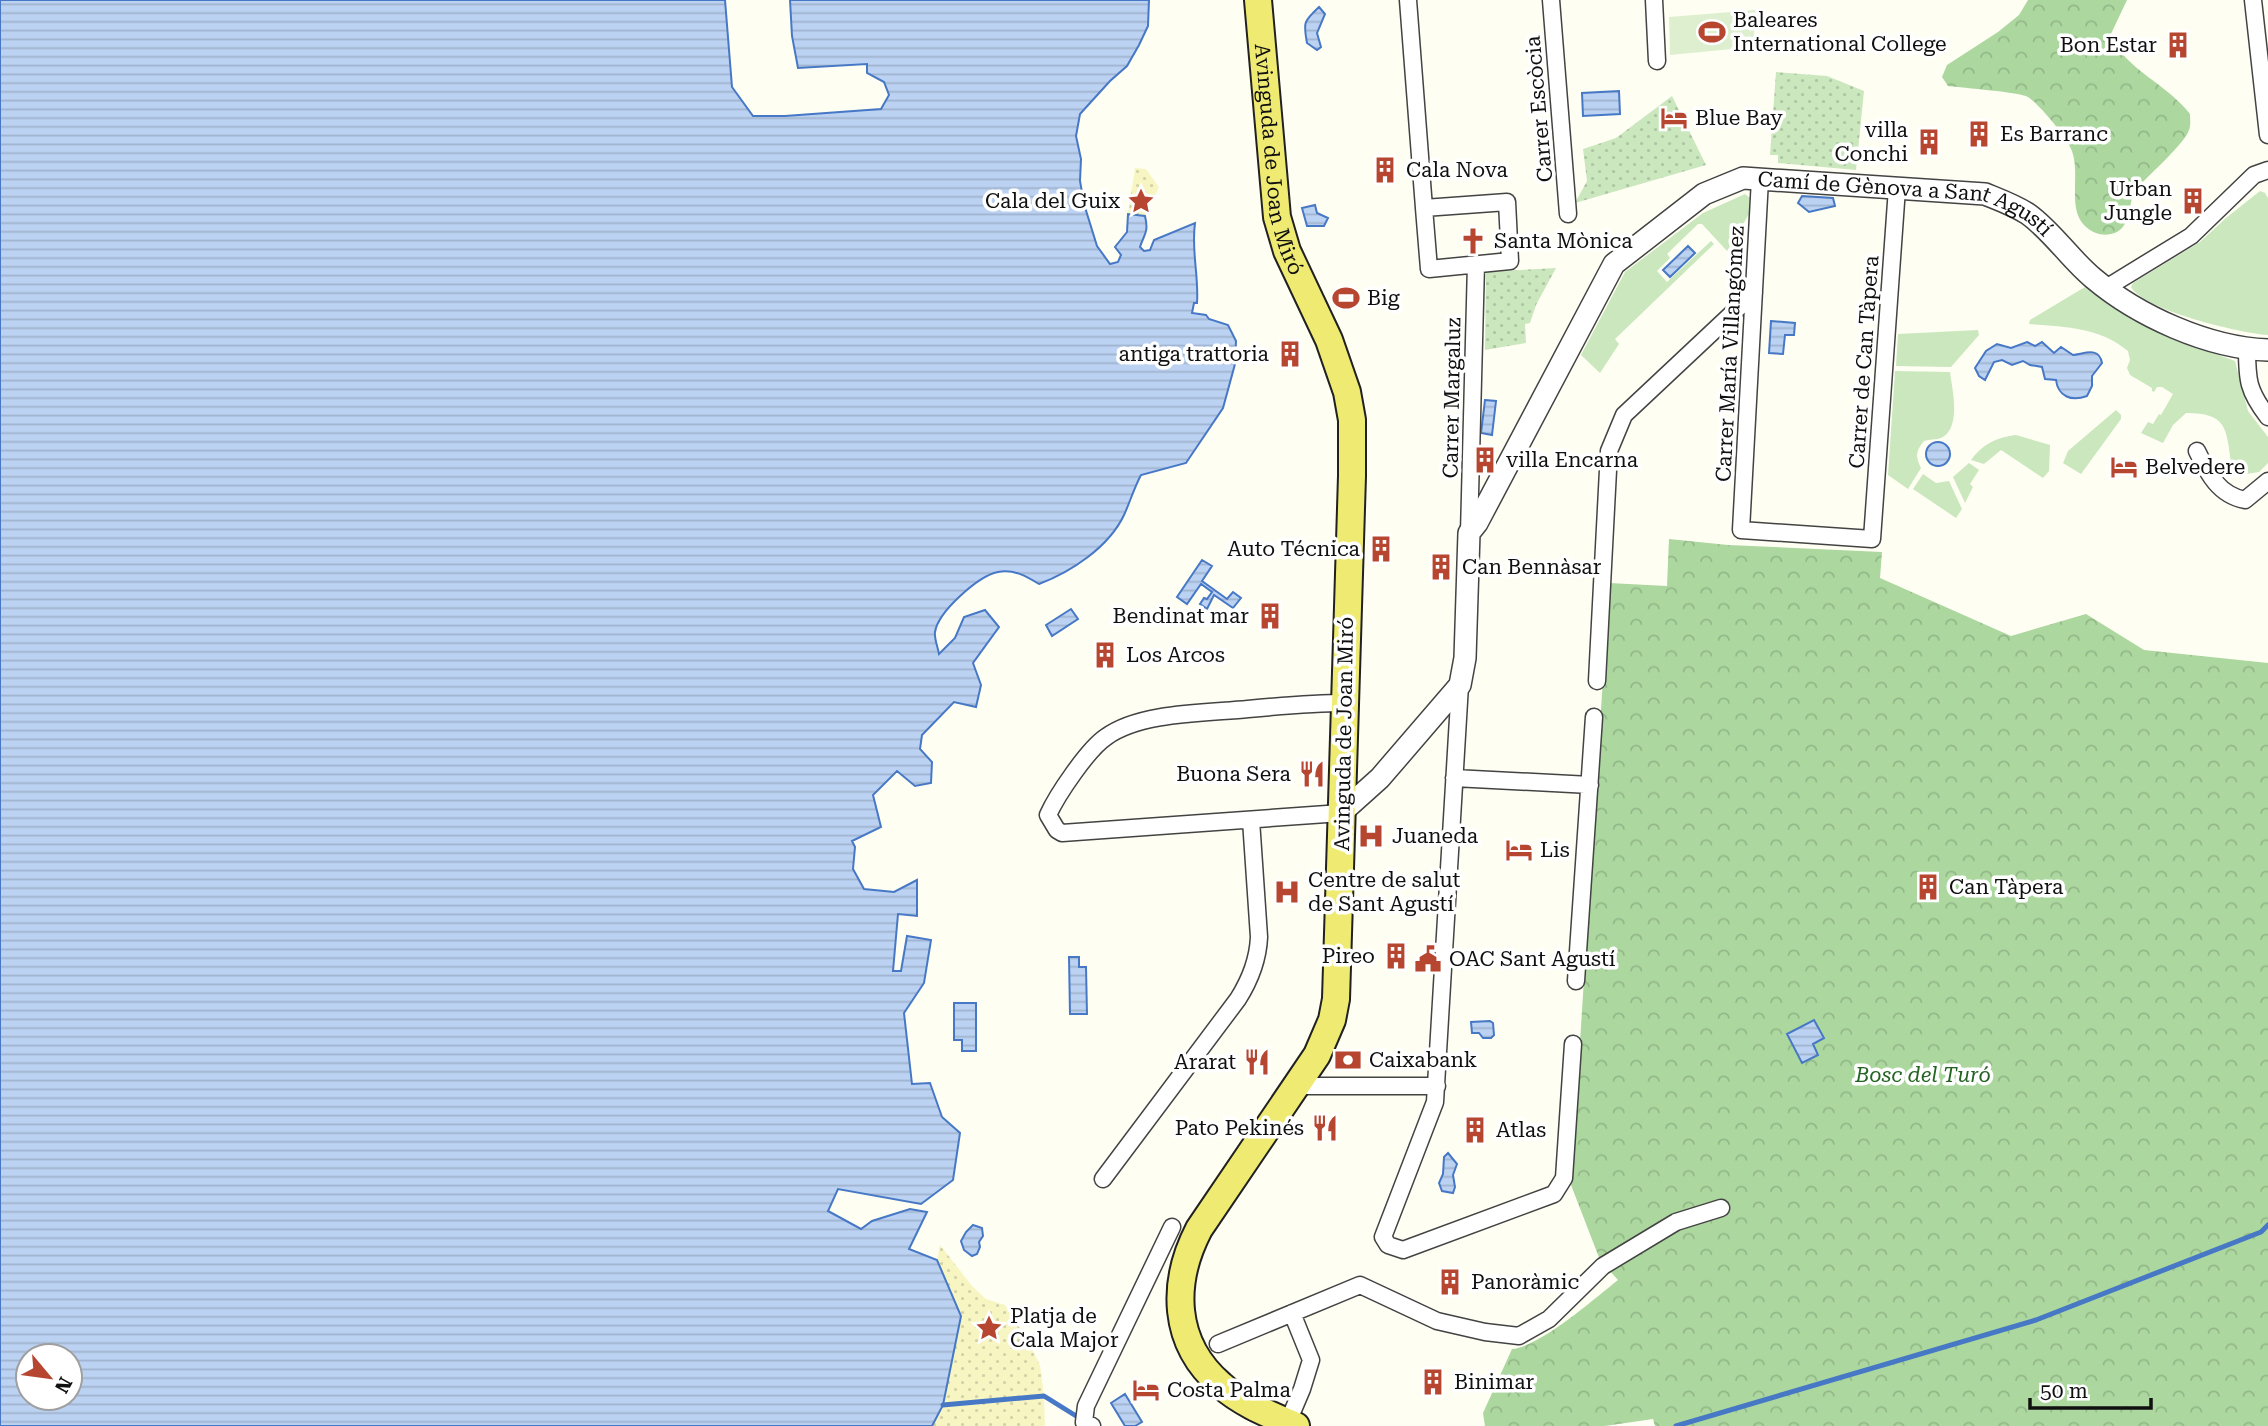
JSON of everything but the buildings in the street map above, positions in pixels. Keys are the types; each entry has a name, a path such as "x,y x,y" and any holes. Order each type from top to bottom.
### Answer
{"main road":[{"name":"Avinguda de Joan Miró","path":"1258,0 1277,217 1287,251 1340,369 1350,406 1353,447 1336,999 1325,1039 1199,1229 1182,1269 1180,1289 1185,1331 1204,1367 1221,1385 1243,1400 1292,1424"}],"street":[{"path":"1408,0 1424,208 1429,269 1510,261 1507,202 1424,208"},
{"name":"Carrer Escòcia","path":"1551,0 1569,214"},
{"path":"1654,0 1657,61"},
{"path":"2253,0 2268,135"},
{"path":"2106,288 2191,236 2253,175 2268,170"},
{"name":"Camí de Gènova a Sant Agustí","path":"1469,533 1477,523 1614,264 1704,194 1743,178 1984,194 2009,203 2031,216 2070,257 2106,288 2158,320 2189,332 2257,349"},
{"name":"Carrer María Villangómez","path":"1741,530 1760,179"},
{"name":"Carrer de Can Tàpera","path":"1741,530 1872,539 1897,188"},
{"name":"Carrer Margaluz","path":"1469,533 1476,264"},
{"path":"1597,681 1609,451 1624,415 1754,293"},
{"path":"2257,349 2247,378 2256,401 2268,417"},
{"path":"2197,451 2207,471 2229,497 2245,500 2268,481"},
{"path":"1469,533 1467,632 1460,685 1437,1086 1435,1102 1382,1237 1388,1245 1403,1250 1554,1194 1564,1178 1573,1044"},
{"path":"1345,703 1208,713 1142,722 1122,728 1106,736 1094,748 1048,815 1057,830 1062,833 1342,813 1380,778 1460,685"},
{"path":"1576,981 1594,717"},
{"path":"1454,778 1590,785"},
{"path":"1103,1179 1238,999 1250,978 1259,937 1251,820"},
{"path":"1296,1086 1437,1086"},
{"path":"1218,1344 1360,1285 1437,1321 1485,1332 1520,1336 1549,1319 1603,1266 1676,1222 1721,1208"},
{"path":"1093,1426 1084,1422 1086,1406 1172,1227"},
{"path":"1292,1313 1311,1360 1292,1424"}],"shaded area":[{"name":"Baleares International College","path":"1756,10 1753,47 1670,55 1669,17"},
{"path":"1776,72 1827,76 1864,91 1856,170 1778,163 1778,155 1770,155"},
{"path":"1672,96 1706,165 1575,203 1587,181 1583,149 1616,138"},
{"path":"2260,191 2268,198 2268,335 2216,325 2173,312 2140,296 2131,287 2133,283 2200,242"},
{"path":"1745,194 1750,198 1749,214 1727,251 1702,224 1698,224 1667,254 1670,258 1657,271 1667,282 1711,241 1714,244 1615,339 1619,344 1600,373 1581,355 1625,272 1703,213"},
{"path":"1556,268 1536,305 1530,323 1525,324 1526,343 1485,350 1486,272"},
{"path":"2085,287 2134,321 2235,361 2248,411 2268,437 2268,463 2259,472 2246,474 2231,462 2228,440 2222,425 2210,416 2186,413 2173,425 2163,443 2141,433 2148,422 2153,424 2159,414 2161,415 2173,394 2162,387 2157,387 2154,392 2152,388 2130,375 2127,368 2130,360 2128,351 2117,343 2081,330 2029,324 2030,320"},
{"path":"1978,330 1979,335 1951,367 1896,366 1898,334"},
{"path":"1895,371 1950,372 1954,398 1952,426 1941,438 1924,441 1921,445 1917,457 1921,468 1908,489 1888,475"},
{"path":"2116,410 2121,419 2081,474 2063,463 2068,451"},
{"path":"2016,435 2050,445 2049,471 2043,478 2001,450 1984,464 1971,460 1991,442"},
{"path":"1969,463 1979,470 1970,484 1973,487 1965,503 1953,477"},
{"path":"1923,474 1936,483 1949,481 1962,509 1956,518 1913,489"}],"green space":[{"path":"2028,0 2127,0 2110,36 2127,59 2181,103 2190,114 2190,126 2186,136 2135,191 2125,224 2116,233 2096,233 2086,227 2079,218 2072,151 2059,130 2033,101 2014,93 1948,86 1942,77 1947,65 1998,32 2019,15"},
{"name":"Bosc del Turó","path":"1669,539 1728,545 1882,552 1880,578 2011,636 2086,614 2144,650 2268,663 2268,1426 1655,1426 1653,1419 1605,1426 1485,1426 1483,1413 1512,1349 1524,1346 1552,1331 1618,1280 1600,1260 1571,1185 1609,583 1667,586"}],"sand":[{"name":"Cala del Guix","path":"1135,168 1146,169 1159,187 1145,216 1128,214"},
{"name":"Platja de Cala Major","path":"940,1245 972,1286 986,1299 1005,1305 1027,1339 1040,1365 1045,1426 932,1426 943,1405 961,1316 937,1260"}],"water":[{"path":"0,0 725,0 732,87 753,116 785,116 881,109 889,95 884,82 867,73 867,64 798,68 792,36 790,0 1149,0 1148,26 1127,66 1080,114 1076,136 1081,159 1080,181 1084,204 1097,246 1110,264 1118,262 1121,255 1115,247 1127,232 1128,214 1145,216 1146,230 1140,247 1144,251 1150,250 1154,240 1195,223 1197,303 1194,303 1192,313 1206,315 1209,319 1228,325 1236,341 1235,364 1223,408 1186,463 1141,475 1117,527 1088,557 1064,573 1039,584 1015,572 998,572 970,587 951,605 935,632 939,654 955,638 964,617 985,610 999,627 973,663 981,685 976,707 954,702 922,735 920,749 932,762 931,783 915,786 897,771 873,795 881,827 852,841 855,847 853,869 864,889 894,892 917,880 917,916 898,914 893,971 901,971 907,936 931,940 924,983 904,1013 912,1084 930,1083 942,1117 960,1133 953,1180 921,1204 838,1189 828,1211 861,1229 872,1221 910,1209 927,1212 909,1249 937,1260 961,1316 943,1405 932,1426 0,1426"},
{"path":"1319,7 1325,14 1317,33 1321,47 1317,50 1307,43 1305,26"},
{"path":"1619,91 1620,114 1583,116 1582,93"},
{"path":"1802,196 1833,198 1835,206 1809,212 1798,203"},
{"path":"1315,205 1317,213 1328,218 1324,226 1307,226 1302,208"},
{"path":"1688,246 1695,253 1670,277 1663,270"},
{"path":"1771,321 1795,323 1794,335 1785,335 1783,354 1769,353"},
{"path":"2027,342 2035,346 2042,342 2054,353 2061,347 2073,355 2090,352 2098,354 2102,363 2092,376 2092,386 2087,396 2071,398 2062,394 2056,380 2045,379 2042,367 2023,361 2012,365 2002,360 1994,362 1985,380 1979,376 1975,368 1986,351 1997,344 2011,348"},
{"path":"1485,400 1496,401 1492,435 1481,433"},
{"path":"1938,442 1947,445 1950,454 1947,463 1938,466 1929,463 1926,454 1929,445"},
{"path":"1202,560 1212,566 1202,581 1227,599 1233,592 1241,598 1233,608 1214,595 1207,609 1200,604 1212,592 1201,584 1187,604 1177,597"},
{"path":"1071,609 1078,619 1052,636 1046,625"},
{"path":"1069,957 1079,957 1079,967 1086,967 1087,1014 1070,1014"},
{"path":"954,1003 976,1003 976,1051 962,1051 962,1040 954,1040"},
{"path":"1814,1020 1824,1038 1813,1044 1818,1055 1802,1063 1787,1034"},
{"path":"1471,1022 1493,1023 1494,1035 1491,1038 1472,1033"},
{"path":"1448,1153 1457,1164 1453,1175 1453,1193 1442,1191 1439,1183 1443,1174 1444,1157"},
{"path":"973,1225 982,1228 983,1236 977,1254 972,1256 964,1250 961,1241"},
{"path":"1125,1394 1142,1422 1135,1426 1125,1426 1111,1403"}],"waterway":[{"path":"1676,1426 2036,1320 2261,1232 2268,1225"},
{"path":"943,1405 1044,1396 1081,1419"}],"place":[{"name":"Baleares International College","path":"1712,32"},
{"name":"Bon Estar","path":"2178,45"},
{"name":"Blue Bay","path":"1674,118"},
{"name":"Es Barranc","path":"1979,134"},
{"name":"villa Conchi","path":"1929,142"},
{"name":"Cala Nova","path":"1385,170"},
{"name":"Cala del Guix","path":"1141,201"},
{"name":"Urban Jungle","path":"2193,201"},
{"name":"Santa Mònica","path":"1473,241"},
{"name":"Big","path":"1346,298"},
{"name":"antiga trattoria","path":"1290,354"},
{"name":"villa Encarna","path":"1485,460"},
{"name":"Belvedere","path":"2124,467"},
{"name":"Auto Técnica","path":"1381,549"},
{"name":"Can Bennàsar","path":"1441,567"},
{"name":"Bendinat mar","path":"1270,616"},
{"name":"Los Arcos","path":"1105,655"},
{"name":"Buona Sera","path":"1312,774"},
{"name":"Juaneda","path":"1371,836"},
{"name":"Lis","path":"1519,850"},
{"name":"Can Tàpera","path":"1928,887"},
{"name":"Centre de salut de Sant Agustí","path":"1287,892"},
{"name":"Pireo","path":"1396,956"},
{"name":"OAC Sant Agustí","path":"1428,959"},
{"name":"Caixabank","path":"1348,1060"},
{"name":"Ararat","path":"1257,1062"},
{"name":"Pato Pekinés","path":"1325,1128"},
{"name":"Atlas","path":"1475,1130"},
{"name":"Panoràmic","path":"1450,1282"},
{"name":"Platja de Cala Major","path":"989,1328"},
{"name":"Binimar","path":"1433,1382"},
{"name":"Costa Palma","path":"1146,1390"}]}
